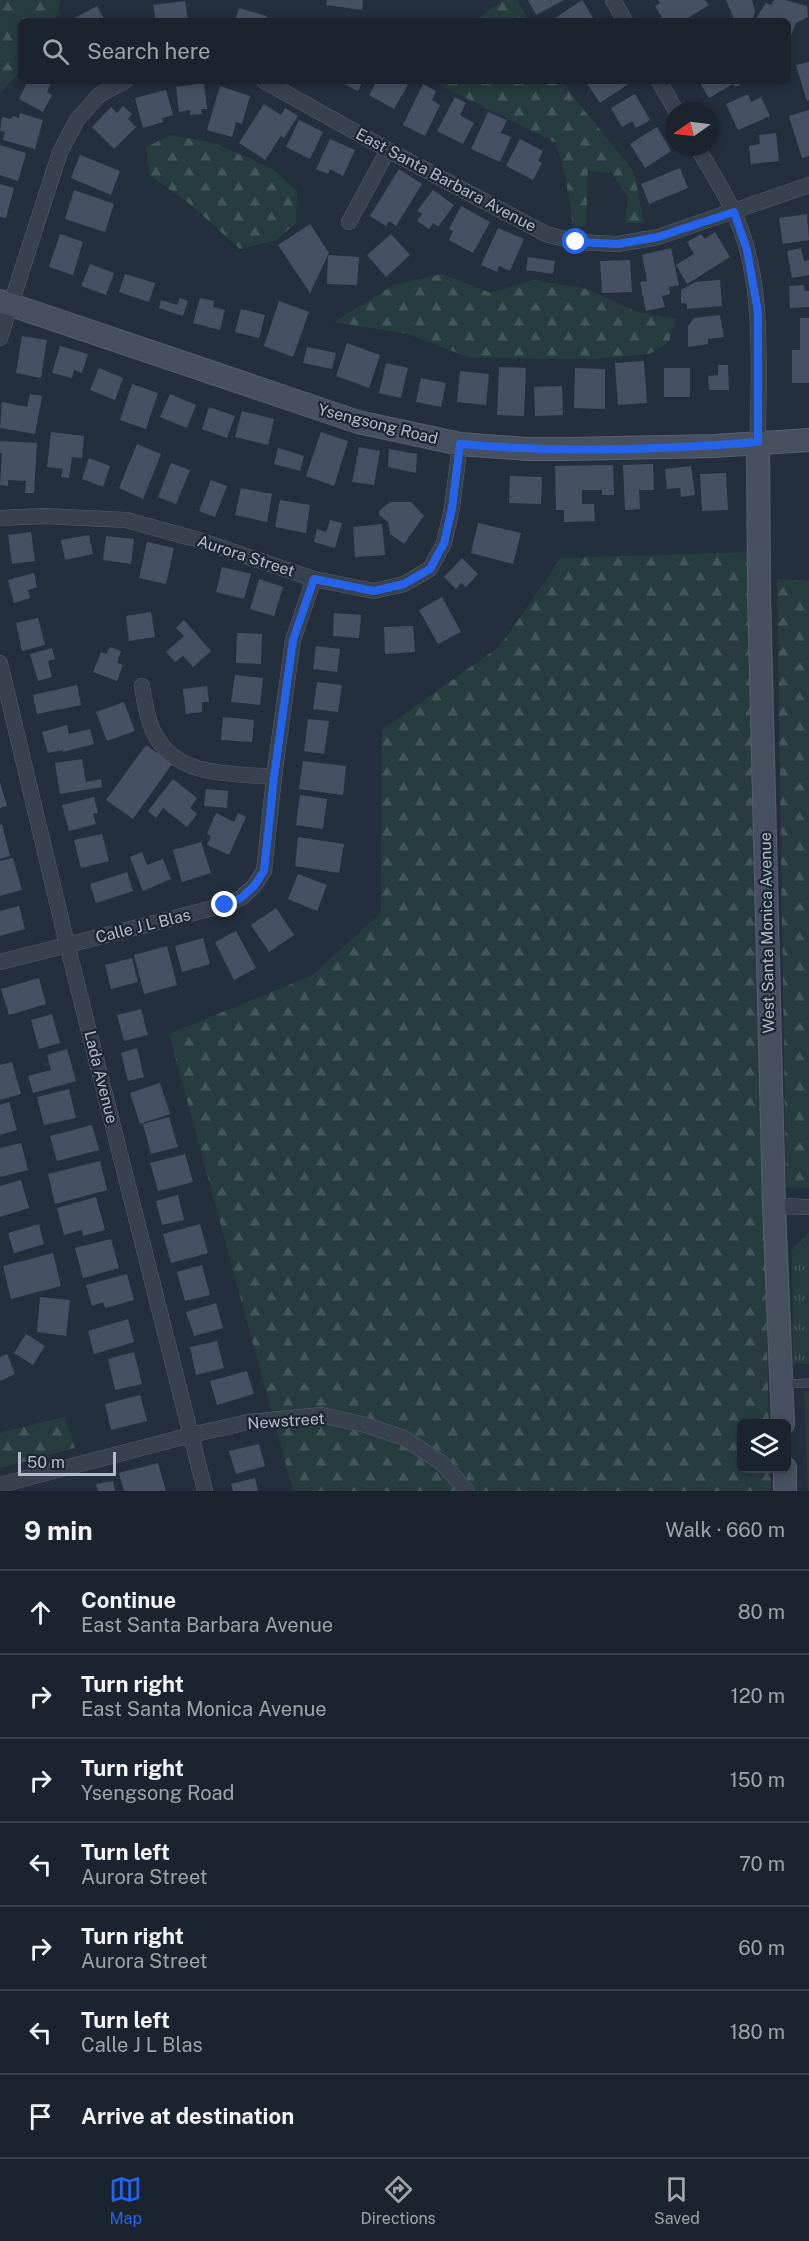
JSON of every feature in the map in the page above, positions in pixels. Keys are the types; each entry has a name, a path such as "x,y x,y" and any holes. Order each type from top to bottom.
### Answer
{"main road":[{"name":"Ysengsong Road","path":"6,303 358,422 460,444 567,450 714,446 809,440"},
{"name":"West Santa Monica Avenue","path":"758,442 759,592 774,1206 783,1419"},
{"path":"785,1473 785,1491"}],"street":[{"path":"614,0 623,18"},
{"path":"0,338 6,303 60,152 77,120 99,95 119,84"},
{"name":"East Santa Barbara Avenue","path":"269,84 546,234 576,242 618,244 658,237 809,185"},
{"path":"661,84 671,102"},
{"path":"349,222 388,150"},
{"path":"702,156 734,212 747,250 758,312 758,442"},
{"name":"Aurora Street","path":"0,518 44,516 126,520 199,540 314,579 374,591 404,584 430,569 444,543 452,508 460,444"},
{"name":"Calle J L Blas","path":"0,962 225,905 241,898 254,886 264,871 293,640 314,579"},
{"name":"Lada Avenue","path":"0,663 67,944 205,1491"},
{"path":"142,686 147,712 158,740 179,761 203,770 274,777"},
{"path":"774,1206 809,1207"},
{"name":"Newstreet","path":"0,1485 248,1422 321,1415 366,1425 404,1438 442,1463 467,1491"}],"lane":[{"path":"782,1384 809,1383"}],"green space":[{"path":"0,0 60,0 56,18 18,18 18,74 0,93"},
{"path":"504,0 517,0 527,18 478,18"},
{"path":"438,84 566,84 634,172 644,223 625,223 628,198 612,173 588,171 586,226 573,227 565,174 556,143"},
{"path":"171,135 214,143 273,169 297,191 296,223 276,240 240,249 191,205 150,175 146,147"},
{"path":"442,274 491,293 534,280 587,289 637,312 676,319 669,342 649,354 594,359 470,358 408,334 334,322 394,285"},
{"path":"747,552 769,1419 737,1419 737,1473 771,1473 771,1491 293,1491 169,1034 313,975 381,913 382,730 500,646 561,558"},
{"path":"777,579 809,581 809,1188 786,1187"},
{"path":"809,1233 809,1364 793,1363 792,1250"},
{"path":"809,1391 809,1491 808,1491 804,1392"},
{"path":"64,1417 75,1448 0,1468 0,1433"}],"building":[{"path":"327,0 363,0 362,10 326,5"},
{"path":"528,0 564,0 536,15"},
{"path":"582,0 593,18 555,18"},
{"path":"658,0 705,0 709,5 688,18 662,18 655,6 660,3"},
{"path":"726,0 752,0 755,12 753,18 734,18"},
{"path":"774,0 785,0 807,6 808,17 796,23 791,36 791,18 756,18 766,3 771,5"},
{"path":"185,1 188,18 155,18 153,5"},
{"path":"97,6 103,18 75,18"},
{"path":"239,8 267,16 266,18 236,18"},
{"path":"809,62 809,100 807,101 796,65"},
{"path":"26,84 51,84 47,92 52,95 43,112 19,99"},
{"path":"204,84 207,109 201,109 202,114 190,115 190,110 179,112 176,87"},
{"path":"344,84 362,84 358,91"},
{"path":"375,84 408,85 394,109 369,95"},
{"path":"423,84 436,91 432,100 440,105 425,136 403,125"},
{"path":"587,84 628,84 600,103"},
{"path":"701,84 733,84 709,98"},
{"path":"220,86 250,96 242,124 236,122 232,137 207,130"},
{"path":"166,90 173,115 162,118 163,122 143,128 135,98"},
{"path":"635,94 650,120 636,128 632,121 622,127 611,108"},
{"path":"748,94 751,102 761,97 770,116 738,130 726,104"},
{"path":"455,97 466,103 460,115 474,123 463,144 437,131"},
{"path":"264,104 281,115 285,108 298,116 284,138 281,136 265,160 239,143"},
{"path":"123,106 132,114 128,119 136,127 114,149 92,127 111,107 117,113"},
{"path":"809,110 809,156 802,158 789,116"},
{"path":"488,112 507,120 501,133 511,137 500,162 471,149"},
{"path":"20,113 43,120 35,149 3,140 5,132 0,131 2,117 19,118"},
{"path":"299,120 323,132 310,159 286,147"},
{"path":"657,127 665,141 665,155 645,168 630,144"},
{"path":"776,133 779,161 751,164 749,146 760,144 759,135"},
{"path":"330,139 355,150 343,176 330,169 328,174 316,169"},
{"path":"520,139 543,151 538,161 542,163 533,180 506,166"},
{"path":"0,145 26,153 18,181 0,175"},
{"path":"80,155 120,171 111,195 71,178"},
{"path":"680,168 688,188 649,204 641,184"},
{"path":"399,169 422,184 396,226 389,221 386,226 370,216"},
{"path":"0,184 14,188 6,218 0,217"},
{"path":"74,190 114,204 105,232 65,219"},
{"path":"433,190 454,205 438,227 433,223 429,229 417,221 422,214 417,211"},
{"path":"461,206 490,222 473,253 449,240 453,231 449,229"},
{"path":"807,214 809,240 783,244 779,218"},
{"path":"310,224 329,253 310,293 278,245"},
{"path":"498,228 524,239 510,271 499,266 497,272 481,265"},
{"path":"715,232 730,257 687,284 676,265 694,254 687,242 701,234 705,239"},
{"path":"60,234 83,242 73,275 49,267"},
{"path":"391,234 410,255 386,277 367,255"},
{"path":"671,248 679,285 669,287 670,294 662,296 665,307 646,311 640,282 647,281 642,255"},
{"path":"801,248 804,261 809,260 809,275 792,278 787,251"},
{"path":"328,255 359,257 357,285 327,284"},
{"path":"528,257 555,261 553,274 526,270"},
{"path":"630,260 632,292 602,293 600,261"},
{"path":"90,264 114,273 106,295 81,286"},
{"path":"125,274 155,283 149,302 119,292"},
{"path":"720,280 722,306 687,309 687,304 681,303 681,290 695,282"},
{"path":"804,285 805,291 809,291 809,307 790,308 789,286"},
{"path":"180,298 188,301 183,316 159,308 161,300 177,305"},
{"path":"200,298 214,301 213,307 225,310 220,330 193,323"},
{"path":"279,301 309,312 293,357 264,346"},
{"path":"241,309 265,315 259,338 235,332"},
{"path":"720,315 724,337 708,339 708,344 688,347 688,326 694,318"},
{"path":"800,318 809,318 809,383 792,383 792,350 800,350"},
{"path":"22,336 47,340 41,378 16,373"},
{"path":"347,343 380,355 369,388 336,376"},
{"path":"60,346 88,354 82,373 74,370 72,378 52,373"},
{"path":"307,347 336,353 332,369 303,363"},
{"path":"644,361 647,403 618,405 615,363"},
{"path":"386,363 408,368 401,398 379,393"},
{"path":"718,365 728,365 729,390 709,390 708,376 718,375"},
{"path":"499,367 526,368 524,416 497,415"},
{"path":"99,368 123,378 115,400 90,390"},
{"path":"575,368 605,369 605,409 574,408"},
{"path":"664,368 690,368 690,397 664,397"},
{"path":"460,371 489,374 486,405 457,402"},
{"path":"421,378 446,383 441,407 416,402"},
{"path":"132,384 158,393 146,429 120,420"},
{"path":"562,386 563,415 535,416 534,387"},
{"path":"30,394 42,396 35,434 0,428 2,402 27,407"},
{"path":"170,394 196,405 187,428 160,417"},
{"path":"209,407 235,416 227,438 202,429"},
{"path":"242,411 274,419 268,445 235,437"},
{"path":"51,432 84,436 82,458 72,457 69,478 61,477 63,469 47,467"},
{"path":"321,432 348,441 334,486 306,476"},
{"path":"0,441 37,443 34,493 25,493 26,481 8,480 8,486 0,485 2,453 0,453"},
{"path":"137,444 161,454 143,499 119,488"},
{"path":"359,447 380,451 374,485 352,482"},
{"path":"278,448 304,456 300,471 274,464"},
{"path":"389,449 417,454 416,473 388,467"},
{"path":"89,458 110,466 103,487 82,479"},
{"path":"171,463 190,470 176,504 158,497"},
{"path":"653,464 654,490 639,490 640,509 625,510 623,465"},
{"path":"613,465 614,495 602,495 602,490 582,490 582,504 594,504 595,521 564,522 564,510 556,510 555,466"},
{"path":"691,466 695,495 681,497 680,488 667,489 665,469"},
{"path":"726,473 728,510 702,511 700,474"},
{"path":"510,476 542,477 541,504 509,503"},
{"path":"211,480 227,486 215,517 199,511"},
{"path":"241,488 272,494 267,522 235,515"},
{"path":"280,500 310,505 306,533 275,527"},
{"path":"390,502 411,502 424,516 404,544 390,534 388,522 379,515 380,510"},
{"path":"330,520 342,523 335,548 314,542 317,529 326,532"},
{"path":"478,523 521,533 513,564 471,553"},
{"path":"382,524 385,555 355,557 353,527"},
{"path":"31,532 35,561 12,564 8,535"},
{"path":"89,535 93,554 65,560 61,540"},
{"path":"106,536 134,539 131,564 103,560"},
{"path":"147,542 174,548 166,584 139,578"},
{"path":"462,558 478,574 466,587 461,583 456,589 444,577"},
{"path":"222,567 251,574 244,599 216,592"},
{"path":"34,573 37,587 28,590 30,598 14,603 8,580"},
{"path":"259,579 283,587 274,616 250,609"},
{"path":"442,597 461,632 438,644 419,610"},
{"path":"151,612 155,637 129,641 126,616"},
{"path":"334,613 361,615 359,638 333,636"},
{"path":"38,618 45,645 22,651 16,623"},
{"path":"184,620 211,651 193,667 183,656 175,662 166,652 184,636 176,628"},
{"path":"413,626 415,652 385,654 384,627"},
{"path":"237,633 262,634 261,664 236,663"},
{"path":"316,646 340,649 337,672 313,669"},
{"path":"110,647 121,651 117,663 123,665 117,681 93,672 101,652 106,654"},
{"path":"52,648 55,659 48,661 52,677 38,681 30,654"},
{"path":"235,675 263,678 260,705 231,702"},
{"path":"317,682 342,685 338,712 313,709"},
{"path":"77,685 81,705 37,714 33,695"},
{"path":"207,686 209,702 202,702 202,712 186,714 183,689"},
{"path":"124,702 135,731 107,741 96,712"},
{"path":"223,717 254,720 252,742 221,740"},
{"path":"308,719 329,721 324,754 304,751"},
{"path":"67,725 69,734 90,729 94,744 63,752 63,750 48,753 42,732"},
{"path":"146,745 172,764 133,819 106,800"},
{"path":"82,759 86,782 101,779 102,787 60,794 55,763"},
{"path":"303,761 346,766 343,795 299,789"},
{"path":"173,779 197,798 190,808 197,814 187,827 163,808 156,818 148,811"},
{"path":"0,782 7,806 0,808"},
{"path":"206,789 228,791 227,808 204,806"},
{"path":"300,795 327,799 323,829 296,825"},
{"path":"94,797 98,813 93,814 96,824 69,831 62,805"},
{"path":"216,813 234,822 238,813 246,817 229,855 207,845 211,836 207,834"},
{"path":"2,824 10,856 0,859 0,825"},
{"path":"102,834 109,861 81,868 74,840"},
{"path":"298,837 344,844 339,873 295,866"},
{"path":"201,842 211,873 182,882 173,850"},
{"path":"142,852 147,865 163,859 171,879 143,891 130,857"},
{"path":"13,858 22,890 0,896 0,861"},
{"path":"127,872 133,891 96,903 90,884"},
{"path":"298,874 327,885 317,911 288,899"},
{"path":"19,906 25,929 0,936 0,911"},
{"path":"276,908 294,935 269,952 251,925"},
{"path":"236,931 256,968 234,980 215,942"},
{"path":"203,938 210,964 182,972 175,946"},
{"path":"167,946 177,985 144,994 134,955"},
{"path":"132,958 138,982 111,989 105,965"},
{"path":"39,978 46,1004 9,1015 1,989"},
{"path":"141,1009 148,1035 124,1041 117,1015"},
{"path":"52,1014 60,1043 39,1049 31,1020"},
{"path":"137,1048 144,1077 128,1081 121,1053"},
{"path":"67,1049 76,1081 33,1093 28,1076 51,1070 47,1055"},
{"path":"12,1062 21,1094 0,1100 0,1065"},
{"path":"160,1083 170,1114 140,1124 130,1093"},
{"path":"69,1089 76,1118 44,1125 37,1097"},
{"path":"9,1102 17,1130 0,1135 0,1105"},
{"path":"169,1117 178,1147 151,1154 143,1124"},
{"path":"92,1125 99,1150 57,1161 50,1136"},
{"path":"21,1143 28,1170 0,1177 0,1148"},
{"path":"185,1154 193,1182 158,1191 150,1163"},
{"path":"100,1161 107,1190 55,1204 48,1174"},
{"path":"21,1180 29,1208 0,1217 0,1186"},
{"path":"178,1195 184,1220 162,1225 156,1201"},
{"path":"96,1197 105,1230 83,1236 82,1230 64,1235 57,1208"},
{"path":"39,1224 44,1244 14,1253 8,1233"},
{"path":"200,1224 208,1253 171,1263 163,1234"},
{"path":"111,1239 119,1268 83,1278 75,1248"},
{"path":"53,1253 61,1286 11,1299 3,1266"},
{"path":"202,1265 210,1295 185,1301 177,1272"},
{"path":"127,1274 134,1300 105,1308 103,1302 92,1306 86,1285"},
{"path":"40,1297 70,1300 66,1336 37,1332"},
{"path":"216,1303 223,1328 194,1336 186,1312"},
{"path":"128,1319 134,1342 94,1354 88,1331"},
{"path":"26,1334 45,1346 33,1365 14,1353"},
{"path":"217,1341 224,1368 196,1375 190,1347"},
{"path":"134,1352 142,1384 115,1390 108,1359"},
{"path":"7,1354 15,1374 0,1381 0,1357"},
{"path":"247,1371 254,1394 217,1405 210,1381"},
{"path":"140,1395 147,1421 111,1430 105,1404"},
{"path":"259,1444 265,1466 236,1474 229,1451"},
{"path":"158,1463 166,1491 124,1491 119,1473"},
{"path":"255,1478 258,1491 233,1491 231,1484"},
{"path":"113,1481 115,1491 98,1491 96,1484"}],"route":[{"path":"225,905 241,898 254,886 264,871 293,640 314,579 374,591 404,584 430,569 444,543 452,508 460,444 567,450 714,446 758,442 758,312 747,250 734,212 658,237 618,244 576,242"}]}
